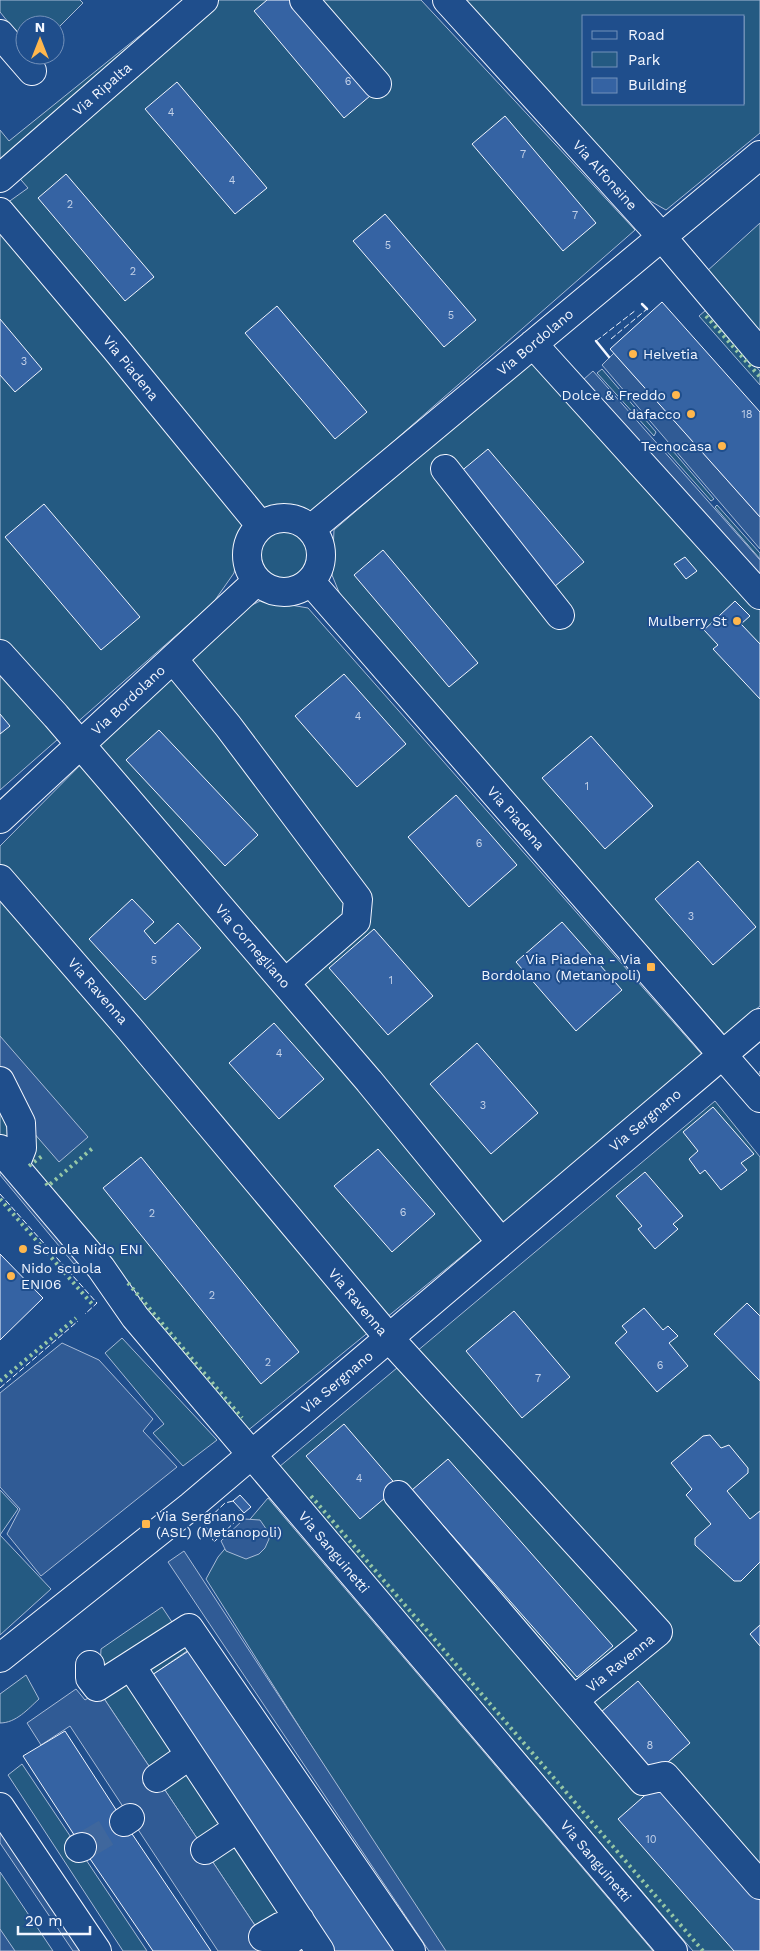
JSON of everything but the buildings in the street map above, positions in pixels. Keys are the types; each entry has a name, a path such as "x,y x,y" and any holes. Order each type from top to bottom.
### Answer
{"street":[{"name":"Via Ripalta","path":"0,178 203,0"},
{"path":"304,0 377,84"},
{"name":"Via Alfonsine","path":"447,0 662,237 760,354"},
{"path":"0,34 32,71"},
{"name":"Via Bordolano","path":"311,529 760,155"},
{"name":"Via Piadena","path":"0,212 116,348 261,526"},
{"path":"534,344 760,595"},
{"path":"445,469 560,615"},
{"path":"278,518 286,518 300,521 311,529 319,542 322,555 318,571 310,581 295,590 284,592 271,590 257,580 248,565 247,552 250,539 261,526 278,518"},
{"name":"Via Bordolano","path":"0,819 257,580"},
{"name":"Via Piadena","path":"310,581 760,1098"},
{"name":"Via Cornegliano","path":"0,654 81,744 285,983 388,1104 501,1242"},
{"path":"173,659 228,726 358,899 356,922 285,983"},
{"name":"Via Ravenna","path":"0,879 129,1028 388,1338 658,1632 574,1700"},
{"name":"Via Sergnano","path":"0,1658 153,1537 760,1023"},
{"path":"0,1081 22,1122 22,1148 8,1157"},
{"name":"Via Sanguinetti","path":"8,1157 101,1268 136,1317 673,1951"},
{"name":"Via Ravenna","path":"398,1495 643,1781 665,1776 760,1885"},
{"path":"86,1676 97,1687 189,1628 410,1951"},
{"path":"131,1666 320,1951"},
{"path":"152,1770 185,1748"},
{"path":"0,1807 97,1951"},
{"path":"205,1850 238,1828"},
{"path":"270,1944 280,1927 300,1920"}],"green space":[{"path":"0,0 80,0 83,3 65,21 65,15 15,15 15,31 0,12"},
{"path":"184,0 421,0 635,230 314,511 292,515 244,518 234,573 213,603 0,790 0,208 28,188 3,159 0,160 0,130 9,141"},
{"path":"449,0 760,0 760,133 666,210 638,194"},
{"path":"760,223 760,336 706,272"},
{"path":"706,310 760,371 760,385 699,316"},
{"path":"535,357 760,609 760,1006 725,1035 343,602 332,575 334,530"},
{"path":"602,369 656,432 654,436 597,373"},
{"path":"667,444 714,499 711,501 663,447"},
{"path":"717,505 760,553 760,559 715,507"},
{"path":"285,529 294,531 305,540 310,554 308,563 299,574 285,579 276,577 265,568 260,554 262,545 271,534"},
{"path":"262,600 308,608 705,1058 246,1432 0,1138 0,846 226,618"},
{"path":"715,1101 760,1157 760,1951 693,1951 279,1467"},
{"path":"122,1338 217,1440 183,1466 153,1433 164,1424 105,1353"},
{"path":"0,1490 18,1509 0,1535"},
{"path":"268,1498 653,1951 441,1951 206,1579 218,1557"},
{"path":"0,1535 51,1589 0,1635"},
{"path":"162,1607 190,1649 152,1675 334,1951 272,1951 99,1691 101,1649"},
{"path":"26,1675 39,1699 16,1718 0,1723 0,1694"},
{"path":"22,1764 147,1951 123,1951 8,1775"},
{"path":"0,1872 53,1951 0,1951"}],"shaded area":[{"path":"614,353 760,517 760,549 602,365"},
{"path":"593,371 760,560 760,582 583,380"},
{"path":"0,1036 88,1137 59,1162 0,1094"},
{"path":"0,1158 86,1256 74,1264 0,1175"},
{"path":"62,1343 99,1360 153,1419 143,1431 177,1467 41,1576 7,1534 20,1509 0,1487 0,1393"},
{"path":"244,1519 260,1520 269,1533 269,1539 265,1548 259,1554 246,1559 226,1551 221,1541"},
{"path":"184,1551 446,1951 429,1951 168,1562"},
{"path":"76,1689 85,1700 99,1691 272,1951 218,1951 70,1726 41,1745 27,1723"},
{"path":"0,1822 87,1951 73,1951 0,1843"},
{"path":"0,1929 15,1951 0,1951"}],"tunnel":[{"path":"82,1847 124,1822"}],"hedge":[{"path":"706,316 760,377"},
{"path":"46,1183 48,1186 94,1147"},
{"path":"29,1166 42,1156"},
{"path":"0,1199 92,1304"},
{"path":"128,1283 242,1418"},
{"path":"0,1381 76,1318"},
{"path":"311,1496 703,1951"}],"fence":[{"path":"611,339 647,309"},
{"path":"596,341 636,310"},
{"path":"0,1194 97,1303 85,1314"},
{"path":"0,1388 78,1321"},
{"path":"233,1501 225,1503 204,1523 214,1542 244,1513"}],"wall":[{"path":"642,304 647,309"},
{"path":"596,341 609,357"}],"place":[{"name":"Helvetia","path":"633,354"},
{"name":"Dolce & Freddo","path":"676,395"},
{"name":"dafacco","path":"691,414"},
{"name":"Tecnocasa","path":"722,446"},
{"name":"Mulberry St","path":"737,621"},
{"name":"Via Piadena - Via Bordolano (Metanopoli)","path":"651,967"},
{"name":"Scuola Nido ENI","path":"23,1249"},
{"name":"Nido scuola ENI06","path":"11,1276"},
{"name":"Via Sergnano (ASL) (Metanopoli)","path":"146,1524"}]}
